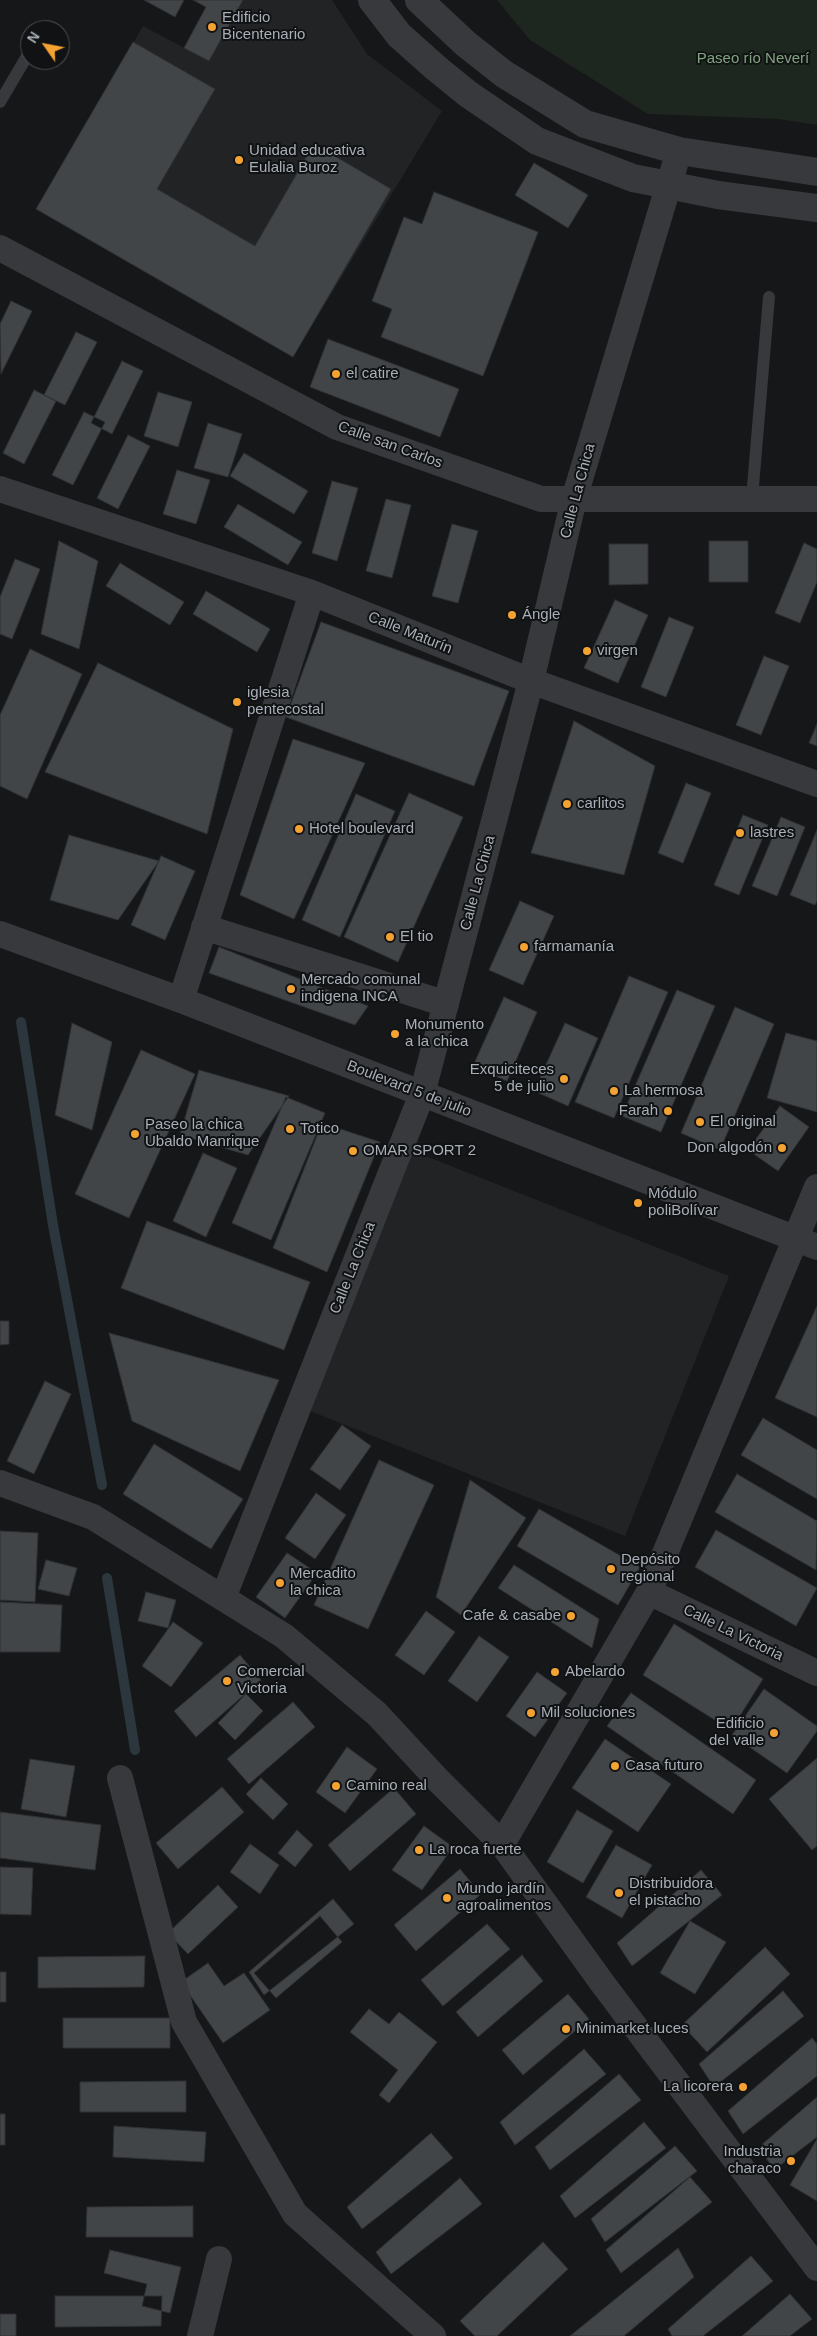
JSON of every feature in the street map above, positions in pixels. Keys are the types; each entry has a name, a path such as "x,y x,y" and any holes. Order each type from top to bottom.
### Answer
{"street":[{"path":"372,0 399,36 436,68 468,94 537,141 633,178 718,195 817,208"},
{"path":"419,0 466,44 504,74 585,124 679,151 714,158 817,172"},
{"name":"Calle La Chica","path":"223,1598 422,1094 531,681 574,499 679,151"},
{"name":"Calle san Carlos","path":"0,248 338,427 541,499 817,499"},
{"name":"Calle Maturín","path":"0,489 312,593 531,681 817,784"},
{"path":"180,1000 312,593"},
{"path":"204,927 446,1004"},
{"name":"Boulevard 5 de julio","path":"0,934 180,1000 806,1243"},
{"path":"502,1844 649,1592 806,1243 817,1187"},
{"path":"0,1483 93,1517 284,1636 377,1714 438,1780 502,1844 603,1984 817,2268"},
{"name":"Calle La Victoria","path":"649,1592 817,1673"},
{"path":"120,1778 184,2022 295,2214 433,2336"},
{"path":"200,2336 219,2259"}],"lane":[{"path":"0,102 20,68"},
{"path":"752,498 769,297"}],"shaded area":[{"name":"Unidad educativa Eulalia Buroz","path":"243,0 332,0 367,54 442,111 293,357 36,209 143,26 209,61"},
{"path":"413,1151 729,1276 625,1536 310,1411"}],"green space":[{"name":"Paseo río Neverí","path":"497,0 817,0 817,125 779,119 648,114 530,40"}],"building":[{"name":"Edificio Bicentenario","path":"144,0 184,0 175,17"},
{"name":"Edificio Bicentenario","path":"193,0 243,0 209,61 184,48 206,7"},
{"path":"133,42 215,89 157,189 255,246 314,144 391,189 293,357 36,209"},
{"path":"534,163 588,195 568,228 515,195"},
{"path":"434,192 538,232 483,376 381,337 392,309 372,301 404,217 422,224"},
{"path":"11,301 32,311 1,374 0,324"},
{"path":"76,332 97,342 65,405 44,395"},
{"path":"328,339 459,389 440,437 310,387"},
{"path":"122,361 143,371 112,434 91,423"},
{"path":"34,390 56,401 24,464 3,453"},
{"path":"158,392 192,402 178,447 144,436"},
{"path":"84,412 105,422 73,485 52,475"},
{"path":"208,423 242,434 228,477 194,468"},
{"path":"128,435 150,446 118,509 97,498"},
{"path":"244,453 308,491 294,514 230,476"},
{"path":"177,470 210,480 196,524 163,514"},
{"path":"332,481 358,488 337,561 312,553"},
{"path":"386,499 411,505 392,578 366,571"},
{"path":"238,504 302,542 288,565 224,527"},
{"path":"452,524 478,531 458,603 432,596"},
{"path":"59,541 98,561 79,649 41,634"},
{"path":"709,541 748,541 748,582 709,582"},
{"path":"804,543 817,549 817,582 800,623 775,613"},
{"path":"609,544 648,544 648,584 609,585"},
{"path":"15,559 40,569 12,639 0,634 0,597"},
{"path":"120,563 184,602 170,625 106,586"},
{"path":"206,591 270,629 257,652 193,614"},
{"path":"615,600 648,615 618,683 584,668"},
{"path":"669,617 694,627 666,697 641,687"},
{"path":"321,622 509,691 474,786 286,717"},
{"path":"30,649 82,674 27,799 0,786 0,715"},
{"path":"764,656 789,666 761,735 736,725"},
{"path":"98,663 233,729 207,834 45,772"},
{"path":"574,721 655,766 624,875 531,853"},
{"path":"817,724 817,746 809,743"},
{"name":"Hotel boulevard","path":"293,739 365,763 294,919 240,895"},
{"path":"686,783 711,793 683,863 658,853"},
{"path":"409,793 463,817 398,962 344,937"},
{"path":"356,794 395,811 340,937 302,920"},
{"path":"743,815 768,825 739,895 714,885"},
{"path":"781,817 805,827 777,896 752,886"},
{"path":"817,830 817,901 815,905 790,895"},
{"path":"69,835 159,861 118,920 50,900"},
{"path":"161,856 195,871 165,940 131,925"},
{"path":"520,901 554,916 523,985 489,970"},
{"name":"Mercado comunal indigena INCA","path":"219,947 368,1006 355,1025 209,973"},
{"path":"629,976 668,992 614,1118 575,1102"},
{"path":"677,990 715,1006 661,1132 622,1116"},
{"path":"504,997 537,1012 507,1081 473,1066"},
{"path":"735,1007 774,1024 720,1150 681,1133"},
{"path":"72,1023 112,1042 92,1130 55,1115"},
{"path":"565,1023 598,1038 568,1106 534,1091"},
{"path":"786,1033 817,1041 817,1112 767,1098"},
{"name":"Paseo la chica Ubaldo Manrique","path":"141,1050 195,1074 129,1218 75,1194"},
{"path":"199,1070 289,1096 248,1155 180,1135"},
{"path":"286,1097 325,1113 271,1240 232,1223"},
{"path":"780,1106 809,1127 778,1171 748,1150"},
{"path":"322,1123 380,1142 327,1272 273,1248"},
{"path":"203,1153 237,1168 206,1237 173,1221"},
{"path":"147,1221 310,1282 284,1350 121,1288"},
{"path":"817,1306 817,1417 775,1398"},
{"path":"0,1321 9,1321 9,1344 0,1345"},
{"path":"109,1333 279,1380 240,1471 132,1421"},
{"path":"45,1381 71,1394 34,1474 7,1461"},
{"path":"763,1418 817,1450 817,1499 741,1455"},
{"path":"342,1425 371,1446 340,1490 310,1469"},
{"path":"154,1444 243,1499 211,1549 123,1494"},
{"path":"379,1460 434,1485 368,1629 314,1605"},
{"path":"737,1474 817,1521 816,1570 715,1512"},
{"path":"470,1480 526,1518 461,1615 436,1597"},
{"path":"316,1493 346,1515 315,1559 285,1538"},
{"path":"539,1509 640,1567 618,1605 517,1546"},
{"path":"716,1530 817,1588 796,1626 695,1567"},
{"path":"0,1531 38,1533 35,1602 0,1600"},
{"path":"287,1553 317,1573 285,1618 256,1597"},
{"path":"46,1560 77,1568 69,1596 38,1589"},
{"path":"514,1565 599,1619 592,1648 498,1588"},
{"path":"146,1592 176,1600 168,1628 138,1621"},
{"path":"0,1602 62,1605 60,1652 0,1652"},
{"path":"426,1611 455,1632 424,1675 395,1655"},
{"path":"173,1622 203,1643 171,1687 142,1666"},
{"path":"674,1624 763,1679 731,1730 643,1675"},
{"path":"479,1636 509,1657 477,1702 448,1681"},
{"path":"240,1655 261,1680 196,1737 174,1711"},
{"path":"537,1672 567,1693 535,1737 506,1716"},
{"name":"Edificio del valle","path":"764,1689 817,1726 817,1731 787,1773 732,1735"},
{"path":"631,1693 756,1780 733,1814 607,1726"},
{"path":"246,1694 263,1711 235,1740 218,1723"},
{"path":"293,1702 315,1727 249,1784 227,1759"},
{"path":"605,1739 671,1784 638,1832 572,1788"},
{"path":"347,1747 377,1769 345,1813 316,1792"},
{"path":"817,1758 817,1846 812,1850 769,1799"},
{"path":"30,1759 75,1766 66,1817 21,1809"},
{"path":"261,1778 288,1804 273,1820 246,1794"},
{"path":"222,1787 244,1812 178,1869 156,1843"},
{"path":"394,1788 416,1814 350,1871 328,1845"},
{"path":"577,1810 613,1831 583,1883 547,1862"},
{"path":"0,1812 101,1825 95,1870 0,1858"},
{"path":"424,1826 453,1847 422,1890 392,1870"},
{"path":"297,1830 313,1845 295,1867 278,1853"},
{"path":"250,1844 279,1865 260,1894 230,1872"},
{"path":"616,1845 652,1865 622,1918 586,1897"},
{"path":"0,1867 33,1868 31,1915 0,1914"},
{"path":"460,1869 481,1894 416,1951 394,1925"},
{"path":"701,1870 722,1895 632,1966 617,1943"},
{"path":"218,1885 238,1907 188,1954 168,1933"},
{"path":"333,1899 354,1924 264,1995 249,1972"},
{"path":"320,1916 342,1942 276,1998 254,1973"},
{"path":"690,1921 726,1942 695,1994 660,1973"},
{"path":"487,1924 510,1949 443,2006 421,1980"},
{"path":"765,1947 790,1974 707,2052 682,2025"},
{"path":"522,1955 543,1981 478,2037 456,2012"},
{"path":"145,1956 144,1987 38,1988 38,1957"},
{"path":"208,1963 224,1986 244,1973 270,2010 223,2043 181,1982"},
{"path":"0,1972 6,1972 6,2002 0,2002"},
{"path":"783,1991 804,2016 714,2087 699,2064"},
{"path":"568,1994 589,2019 523,2075 502,2050"},
{"path":"369,2009 389,2024 399,2012 437,2042 389,2103 379,2095 398,2070 350,2032"},
{"path":"63,2018 170,2018 170,2048 63,2048"},
{"path":"812,2038 817,2044 817,2076 743,2134 728,2111"},
{"path":"584,2049 606,2074 515,2145 500,2122"},
{"path":"619,2074 641,2100 550,2170 535,2147"},
{"path":"186,2081 186,2112 80,2112 80,2082"},
{"path":"817,2097 817,2137 774,2170 759,2147"},
{"path":"0,2114 5,2114 5,2145 0,2145"},
{"path":"644,2122 666,2148 575,2218 560,2196"},
{"path":"114,2126 206,2132 204,2162 113,2157"},
{"path":"431,2133 453,2158 362,2229 347,2207"},
{"path":"817,2139 817,2201 790,2185"},
{"path":"675,2146 697,2171 605,2242 591,2219"},
{"path":"690,2177 712,2202 621,2273 606,2250"},
{"path":"460,2178 482,2204 391,2274 376,2252"},
{"path":"193,2206 193,2237 86,2237 87,2207"},
{"path":"543,2242 568,2269 497,2336 475,2336 460,2321"},
{"path":"678,2248 694,2277 624,2336 570,2336"},
{"path":"110,2250 181,2267 170,2313 142,2306 147,2284 104,2273"},
{"path":"751,2256 773,2281 703,2336 672,2336 668,2329"},
{"path":"790,2294 812,2319 790,2336 742,2336"},
{"path":"55,2296 162,2296 161,2326 55,2327"},
{"path":"0,2314 16,2314 16,2336 0,2336"}],"waterway":[{"path":"21,1022 53,1225 102,1485"},
{"path":"107,1578 135,1750"}],"place":[{"name":"Edificio Bicentenario","path":"212,27"},
{"name":"Unidad educativa Eulalia Buroz","path":"239,160"},
{"name":"el catire","path":"336,374"},
{"name":"Ángle","path":"512,615"},
{"name":"virgen","path":"587,651"},
{"name":"iglesia pentecostal","path":"237,702"},
{"name":"carlitos","path":"567,804"},
{"name":"Hotel boulevard","path":"299,829"},
{"name":"lastres","path":"740,833"},
{"name":"El tio","path":"390,937"},
{"name":"farmamanía","path":"524,947"},
{"name":"Mercado comunal indigena INCA","path":"291,989"},
{"name":"Monumento a la chica","path":"395,1034"},
{"name":"Exquiciteces 5 de julio","path":"564,1079"},
{"name":"La hermosa","path":"614,1091"},
{"name":"Farah","path":"668,1111"},
{"name":"El original","path":"700,1122"},
{"name":"Totico","path":"290,1129"},
{"name":"Paseo la chica Ubaldo Manrique","path":"135,1134"},
{"name":"Don algodón","path":"782,1148"},
{"name":"OMAR SPORT 2","path":"353,1151"},
{"name":"Módulo poliBolívar","path":"638,1203"},
{"name":"Depósito regional","path":"611,1569"},
{"name":"Mercadito la chica","path":"280,1583"},
{"name":"Cafe & casabe","path":"571,1616"},
{"name":"Abelardo","path":"555,1672"},
{"name":"Comercial Victoria","path":"227,1681"},
{"name":"Mil soluciones","path":"531,1713"},
{"name":"Edificio del valle","path":"774,1733"},
{"name":"Casa futuro","path":"615,1766"},
{"name":"Camino real","path":"336,1786"},
{"name":"La roca fuerte","path":"419,1850"},
{"name":"Distribuidora el pistacho","path":"619,1893"},
{"name":"Mundo jardín agroalimentos","path":"447,1898"},
{"name":"Minimarket luces","path":"566,2029"},
{"name":"La licorera","path":"743,2087"},
{"name":"Industria characo","path":"791,2161"}]}
